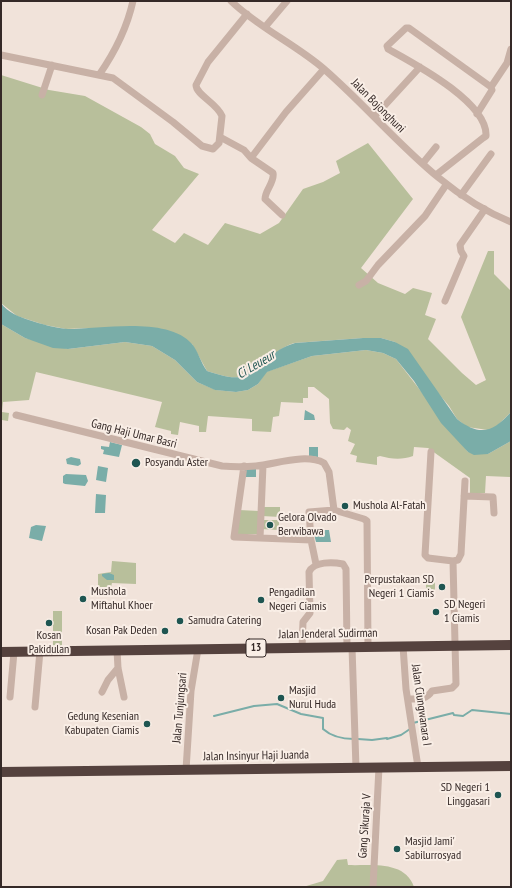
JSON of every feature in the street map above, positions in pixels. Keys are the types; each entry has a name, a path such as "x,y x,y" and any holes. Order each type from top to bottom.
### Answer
{"highway":[{"name":"Jalan Jenderal Sudirman","path":"1,652 511,645"},
{"name":"Jalan Insinyur Haji Juanda","path":"1,772 511,766"}],"street":[{"path":"100,75 122,35 133,1"},
{"name":"Jalan Bojonghuni","path":"231,1 265,27 306,53 324,68 375,116 398,142 446,185 485,209 511,222"},
{"path":"265,27 287,1"},
{"path":"1,55 113,78 173,122 202,146 213,149 219,143 222,116 212,102 199,94 196,85 213,56 247,14"},
{"path":"436,175 486,136 484,129 477,114 452,88 420,67 388,49 387,46 406,28 409,28 491,86"},
{"path":"477,114 492,90 491,86 507,63 511,49"},
{"path":"42,95 52,65"},
{"path":"375,116 420,67"},
{"path":"251,158 286,112 324,68"},
{"path":"220,137 244,150 251,158 273,173 274,177 265,194 265,199 282,215"},
{"path":"423,164 436,147"},
{"path":"461,195 491,154"},
{"path":"359,285 366,281 378,265 425,216 446,185"},
{"path":"445,301 464,256 460,245 485,209"},
{"name":"Gang Haji Umar Basri","path":"16,415 222,466 264,465 282,460 312,460 324,463 329,472 334,510"},
{"path":"431,452 425,555 428,558 452,561 458,560 461,554 465,481"},
{"path":"260,538 264,465"},
{"path":"244,466 234,537 311,540"},
{"path":"464,496 493,497 494,513"},
{"path":"316,564 311,540 309,512 334,510 367,521 368,647"},
{"path":"408,699 424,699 428,697 432,691 456,687 452,561"},
{"path":"302,648 303,622 310,613 309,572 311,567 316,564 340,564 346,566 356,768"},
{"name":"Jalan Ciungwanara I","path":"403,646 408,699 418,767"},
{"name":"Jalan Tunjungsari","path":"186,770 191,691 198,649"},
{"path":"117,650 118,668 124,697"},
{"path":"35,707 40,651"},
{"path":"10,698 14,652"},
{"path":"102,692 108,680 118,668"},
{"name":"Gang Sikuraja V","path":"373,887 379,767"}],"green space":[{"path":"1,75 49,90 85,96 141,127 150,134 155,144 175,156 184,168 199,174 152,230 175,243 184,233 208,245 225,223 260,234 279,223 303,189 323,182 340,173 336,161 368,143 413,199 361,268 378,283 405,294 413,288 432,293 425,315 436,319 428,339 476,385 486,380 461,317 488,251 494,251 494,274 511,291 511,412 495,428 488,430 467,427 457,419 449,406 395,342 381,338 294,343 275,353 246,375 242,377 232,377 207,371 192,344 91,328 66,329 45,325 17,316 1,303"},
{"path":"1,324 25,338 68,349 125,342 152,346 175,360 197,382 216,390 236,392 248,390 258,384 266,372 312,356 366,350 383,353 396,359 468,452 488,454 511,441 510,477 486,476 485,493 470,493 470,478 428,448 414,447 413,456 401,459 380,456 377,457 377,465 356,462 357,456 350,454 355,444 348,441 351,430 347,427 344,430 333,429 330,423 329,399 314,387 308,387 308,398 303,398 303,403 281,402 279,416 273,417 271,432 252,431 252,419 208,416 206,432 199,432 199,426 180,422 178,435 171,434 171,431 155,427 162,402 36,372 29,400 3,402 2,412 9,413 8,421 2,420 1,427"},
{"path":"262,507 280,507 280,517 262,516"},
{"path":"239,510 259,511 258,534 237,534"},
{"name":"Gelora Olvado Berwibawa","path":"262,520 279,520 279,530 261,529"},
{"path":"112,561 136,563 136,584 112,583 111,587 98,587 98,574 111,572"},
{"path":"426,576 435,576 435,596 426,596"},
{"path":"53,611 62,611 62,646 53,646"},
{"path":"347,859 348,865 376,865 395,868 403,872 409,878 414,887 303,887 323,881 337,860"}],"water":[{"path":"1,303 6,309 17,316 58,328 68,329 133,326 167,330 181,335 192,344 207,371 232,377 242,377 246,375 280,350 295,343 381,338 395,342 408,349 457,419 465,425 479,430 486,430 498,424 511,412 511,441 488,454 474,455 468,452 441,423 414,381 396,359 383,353 366,350 312,356 267,372 258,384 248,390 236,392 215,390 197,382 175,360 152,346 125,342 68,349 53,348 25,338 1,324"},
{"path":"305,410 314,415 315,420 304,420"},
{"path":"110,442 122,445 119,457 103,454 104,450 101,449 101,446 109,447"},
{"path":"309,447 318,447 318,457 309,456"},
{"path":"71,457 80,459 81,464 78,466 67,464 66,459"},
{"path":"98,466 108,468 106,482 96,480"},
{"path":"245,468 256,468 256,477 244,477"},
{"path":"66,474 86,475 88,481 85,486 65,484 63,483 63,476"},
{"path":"96,494 106,495 105,513 95,513"},
{"path":"36,525 46,526 42,541 29,538 31,527"},
{"path":"313,530 329,530 331,542 316,542"},
{"path":"109,573 114,575 114,580 107,580 102,576 102,574"}],"waterway":[{"path":"214,716 254,706 277,704 301,714 323,718 323,729 326,732 337,737 354,739"},
{"path":"413,723 453,713 454,715 463,716 472,710 511,714"},
{"path":"358,739 387,739 401,735 410,729"}],"place":[{"name":"Posyandu Aster","path":"136,463"},
{"name":"Mushola Al-Fatah","path":"345,506"},
{"name":"Gelora Olvado Berwibawa","path":"270,525"},
{"name":"Perpustakaan SD Negeri 1 Ciamis","path":"442,587"},
{"name":"Mushola Miftahul Khoer","path":"83,599"},
{"name":"Pengadilan Negeri Ciamis","path":"261,600"},
{"name":"SD Negeri 1 Ciamis","path":"436,612"},
{"name":"Samudra Catering","path":"180,621"},
{"name":"Kosan Pakidulan","path":"49,623"},
{"name":"Kosan Pak Deden","path":"165,631"},
{"name":"Masjid Nurul Huda","path":"281,698"},
{"name":"Gedung Kesenian Kabupaten Ciamis","path":"147,724"},
{"name":"SD Negeri 1 Linggasari","path":"498,795"},
{"name":"Masjid Jami' Sabilurrosyad","path":"397,849"}],"water label":[{"name":"Ci Leueur","path":"256,365"}]}
